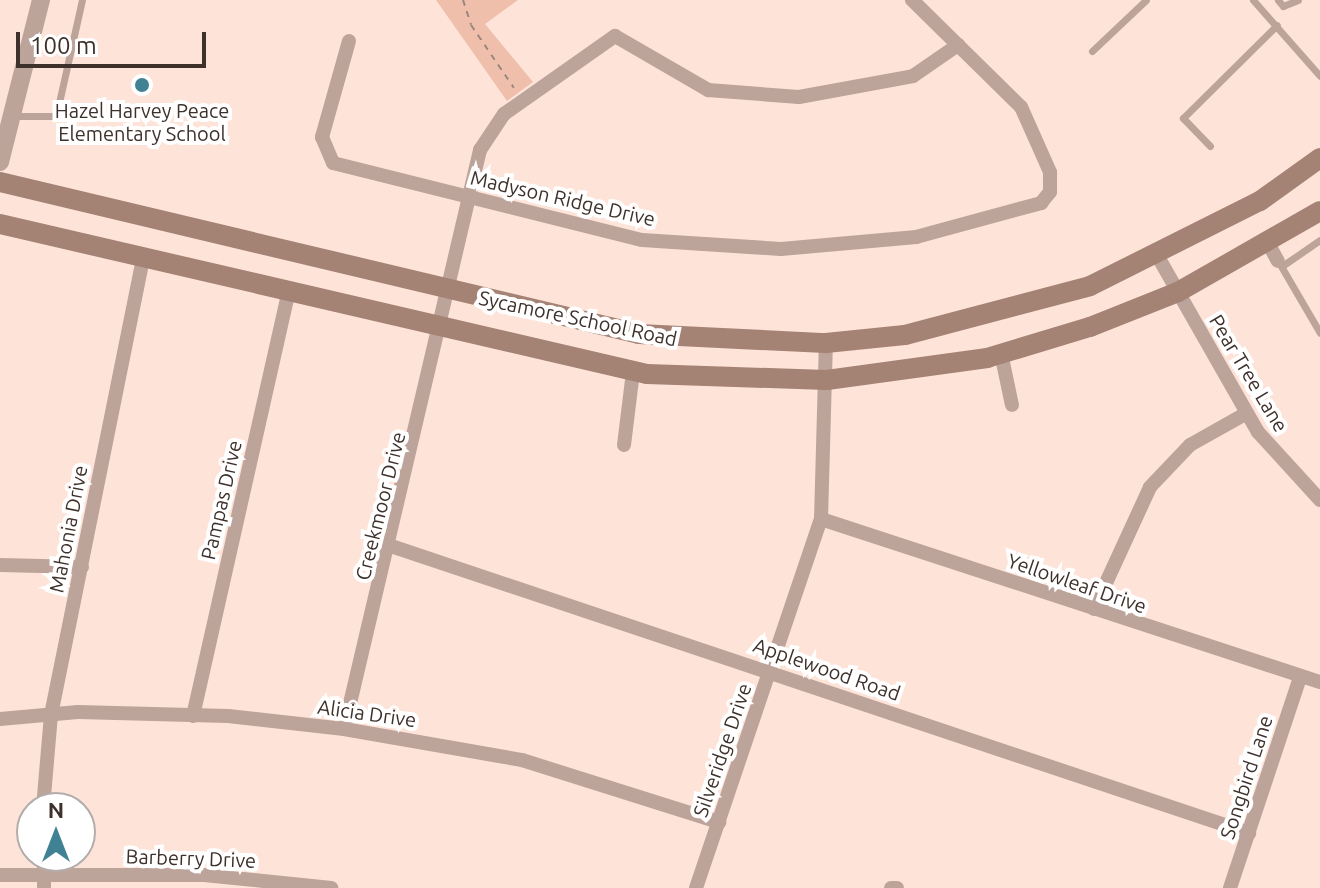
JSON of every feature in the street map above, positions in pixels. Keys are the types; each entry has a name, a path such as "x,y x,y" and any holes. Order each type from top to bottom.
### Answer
{"main road":[{"name":"Sycamore School Road","path":"0,182 452,292 681,340 826,343 905,335 1022,308 1157,255 1260,201 1320,158"},
{"name":"Sycamore School Road","path":"0,224 442,332 633,372 827,380 1001,353 1276,257 1320,211"}],"street":[{"path":"0,162 41,0"},
{"path":"912,0 958,45"},
{"name":"Creekmoor Drive","path":"344,729 452,292 480,150 523,101 615,36 708,90 799,97 913,76 958,45"},
{"name":"Madyson Ridge Drive","path":"349,41 322,137 328,159 642,240 781,249 916,237 1041,203 1050,192 1050,172 1021,107 958,45"},
{"name":"Pear Tree Lane","path":"1157,255 1247,413 1285,467 1320,500"},
{"name":"Mahonia Drive","path":"44,792 51,715 143,259"},
{"name":"Pampas Drive","path":"193,716 288,294"},
{"name":"Silveridge Drive","path":"696,888 821,519 826,343"},
{"path":"1001,353 1012,405"},
{"path":"624,445 633,372"},
{"path":"1094,609 1150,487 1190,445 1247,413"},
{"name":"Yellowleaf Drive","path":"821,519 1300,678 1320,682"},
{"name":"Applewood Road","path":"391,546 1249,833"},
{"path":"0,565 82,567"},
{"name":"Songbird Lane","path":"1230,888 1300,678"},
{"name":"Alicia Drive","path":"0,719 51,715 193,716 344,729 522,760 719,822"},
{"name":"Barberry Drive","path":"0,875 44,882 204,875 331,888"},
{"path":"891,888 897,888"}],"lane":[{"path":"12,116 56,116 82,0"},
{"path":"1092,51 1146,0"},
{"path":"1253,0 1320,76"},
{"path":"1278,0 1283,6 1298,0"},
{"path":"1210,146 1183,118 1277,25"},
{"path":"1320,240 1276,257 1320,333"}],"path":[{"path":"463,0 471,25 523,101"}],"shaded area":[{"path":"436,0 518,0 485,24 533,82 507,101"}],"place":[{"name":"Hazel Harvey Peace Elementary School","path":"142,85"}]}
